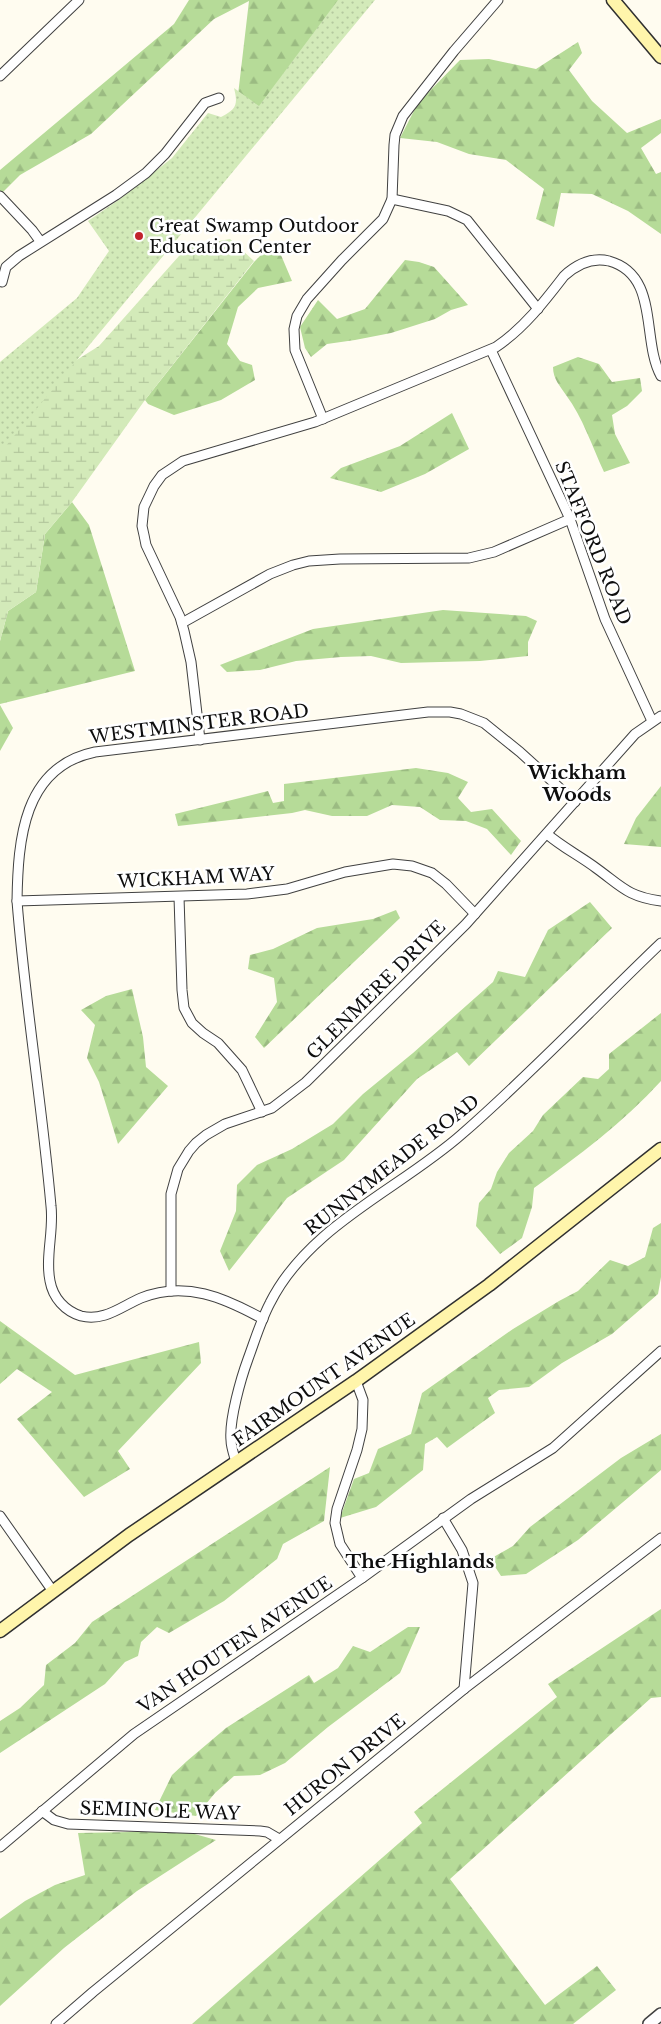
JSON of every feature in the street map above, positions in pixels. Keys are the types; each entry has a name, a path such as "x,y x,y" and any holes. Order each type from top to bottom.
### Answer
{"main road":[{"path":"613,0 661,57"},
{"name":"FAIRMOUNT AVENUE","path":"0,1631 52,1590 129,1535 356,1381 489,1285 661,1149"}],"street":[{"path":"0,76 79,0"},
{"path":"323,419 296,350 294,330 297,316 308,299 336,266 382,219 392,199 395,135 403,116 442,65 498,0"},
{"path":"2,282 6,267 28,248 116,195 146,173 165,154 205,103 220,98"},
{"path":"0,196 32,230 40,242"},
{"path":"392,199 448,211 467,220 538,309"},
{"path":"200,740 191,662 182,623 144,535 142,526 144,507 154,486 162,475 183,461 323,419 491,350 508,339 538,309 564,276 579,265 598,260 607,261 625,268 636,279 641,288 654,361 661,376"},
{"name":"STAFFORD ROAD","path":"491,350 570,519 605,619 652,720"},
{"path":"182,623 270,574 294,565 309,561 340,559 469,558 494,552 570,519"},
{"name":"WESTMINSTER ROAD","path":"263,1319 222,1298 195,1292 171,1291 141,1298 104,1316 88,1317 62,1306 52,1290 49,1267 52,1207 17,901 18,864 23,833 33,800 39,788 48,775 69,760 81,755 428,712 450,712 473,718 493,729 575,802"},
{"name":"GLENMERE DRIVE","path":"171,1291 170,1209 174,1180 178,1169 189,1151 206,1135 225,1124 272,1108 306,1082 475,914 635,734 652,720 661,716"},
{"path":"547,834 596,868 621,889 642,897 661,901"},
{"name":"WICKHAM WAY","path":"17,901 247,894 287,889 345,872 393,864 412,866 432,873 446,884 475,914"},
{"path":"179,897 184,1008 192,1023 218,1043 242,1070 262,1112"},
{"name":"RUNNYMEADE ROAD","path":"236,1462 231,1440 232,1425 244,1370 263,1319 285,1280 309,1252 337,1227 461,1136 508,1093 661,942"},
{"name":"VAN HOUTEN AVENUE","path":"0,1847 134,1734 362,1578 443,1518 537,1459 567,1437 615,1391 661,1351"},
{"path":"356,1381 363,1400 362,1429 337,1509 335,1523 340,1544 362,1578"},
{"path":"0,1516 52,1590"},
{"path":"443,1518 462,1550 473,1583 464,1689"},
{"name":"HURON DRIVE","path":"56,2024 92,1992 464,1689 661,1538"},
{"name":"SEMINOLE WAY","path":"42,1811 54,1820 68,1824 260,1831 268,1832 279,1839"},
{"path":"649,2024 661,2014"}],"green space":[{"path":"189,0 369,0 257,128 234,129 249,1 214,19 91,134 20,175 0,195 0,170 174,24"},
{"name":"Great Swamp Outdoor Education Center","path":"338,0 375,0 0,453 0,362 77,298 109,251 88,221 120,199 172,158 208,113 221,117 233,109 236,102 234,88 259,106"},
{"path":"578,42 582,53 569,70 592,101 627,133 661,119 661,133 641,148 656,174 661,172 661,234 628,211 592,194 561,193 554,227 536,219 544,189 506,160 469,154 437,142 400,138 418,103 460,60 489,59 536,69"},
{"path":"230,239 254,261 145,400 72,502 45,534 36,592 8,611 0,641 0,369 43,381 99,346 187,247"},
{"path":"275,241 292,281 258,288 238,307 227,344 240,361 252,365 255,380 221,400 174,415 148,404 145,400 254,262"},
{"path":"405,260 434,267 468,305 451,310 435,319 391,333 327,344 311,357 305,348 300,327 318,300 337,319 365,309"},
{"path":"578,357 599,364 612,382 640,378 642,391 627,406 612,415 615,434 630,463 604,472 587,432 556,379 553,367"},
{"path":"452,413 469,449 425,474 381,492 330,478 341,468 400,446"},
{"path":"72,502 89,525 135,671 0,704 0,641 8,611 36,592 45,534"},
{"path":"443,610 526,616 537,621 528,642 528,656 480,661 401,663 371,656 341,657 296,661 260,670 227,672 220,665 313,629"},
{"path":"0,705 13,728 0,751"},
{"path":"416,768 448,773 468,782 458,798 471,812 492,809 521,841 511,855 487,829 466,821 440,820 420,807 392,805 367,816 332,816 305,810 178,826 175,814 268,791 273,803 284,801 284,784"},
{"path":"661,786 661,847 624,844 636,818"},
{"path":"590,902 612,928 469,1066 457,1052 417,1079 344,1160 287,1198 229,1271 220,1251 236,1211 237,1185 257,1165 292,1149 333,1124 363,1094 413,1053 493,982 498,971 525,977 548,930"},
{"path":"396,910 400,918 264,1048 255,1037 277,1002 274,978 248,969 250,955 273,949 317,928 373,919"},
{"path":"132,989 143,1037 146,1067 168,1086 118,1144 99,1082 87,1058 95,1025 81,1010 106,996"},
{"path":"661,1013 661,1081 632,1111 584,1151 534,1188 532,1207 522,1238 500,1254 476,1226 479,1203 491,1189 497,1172 509,1153 533,1131 543,1115 583,1077 598,1079 609,1069 609,1054"},
{"path":"661,1223 661,1277 658,1294 612,1334 562,1363 529,1387 499,1390 488,1398 495,1413 447,1448 437,1437 425,1444 423,1470 376,1507 340,1518 354,1479 369,1473 378,1449 411,1434 422,1393 513,1329 578,1291 610,1260 628,1266 645,1257 653,1228"},
{"path":"0,1321 75,1375 199,1342 201,1363 118,1451 130,1469 84,1497 17,1419 52,1392 17,1369 0,1384"},
{"path":"661,1434 661,1470 578,1540 526,1574 501,1576 490,1559 513,1546 530,1527 621,1458"},
{"path":"330,1467 324,1521 283,1544 277,1559 224,1601 169,1633 157,1627 141,1642 138,1656 125,1662 105,1684 0,1753 0,1721 20,1708 44,1685 46,1665 75,1643 92,1622"},
{"path":"661,1609 661,1697 651,1698 450,1879 545,2005 597,1966 616,1990 573,2024 192,2024 422,1823 414,1812 557,1697 548,1684"},
{"path":"408,1627 420,1627 400,1673 328,1727 285,1763 260,1775 234,1776 215,1793 196,1816 155,1810 172,1775 226,1728 309,1675 314,1683 338,1668 353,1646 370,1652"},
{"path":"184,1831 216,1840 137,1891 64,1948 0,2006 0,1919 25,1901 55,1885 85,1875 78,1833"}],"place":[{"name":"Great Swamp Outdoor Education Center","path":"139,236"}],"district":[{"name":"Wickham Woods","path":"577,783"},
{"name":"The Highlands","path":"420,1561"}]}
